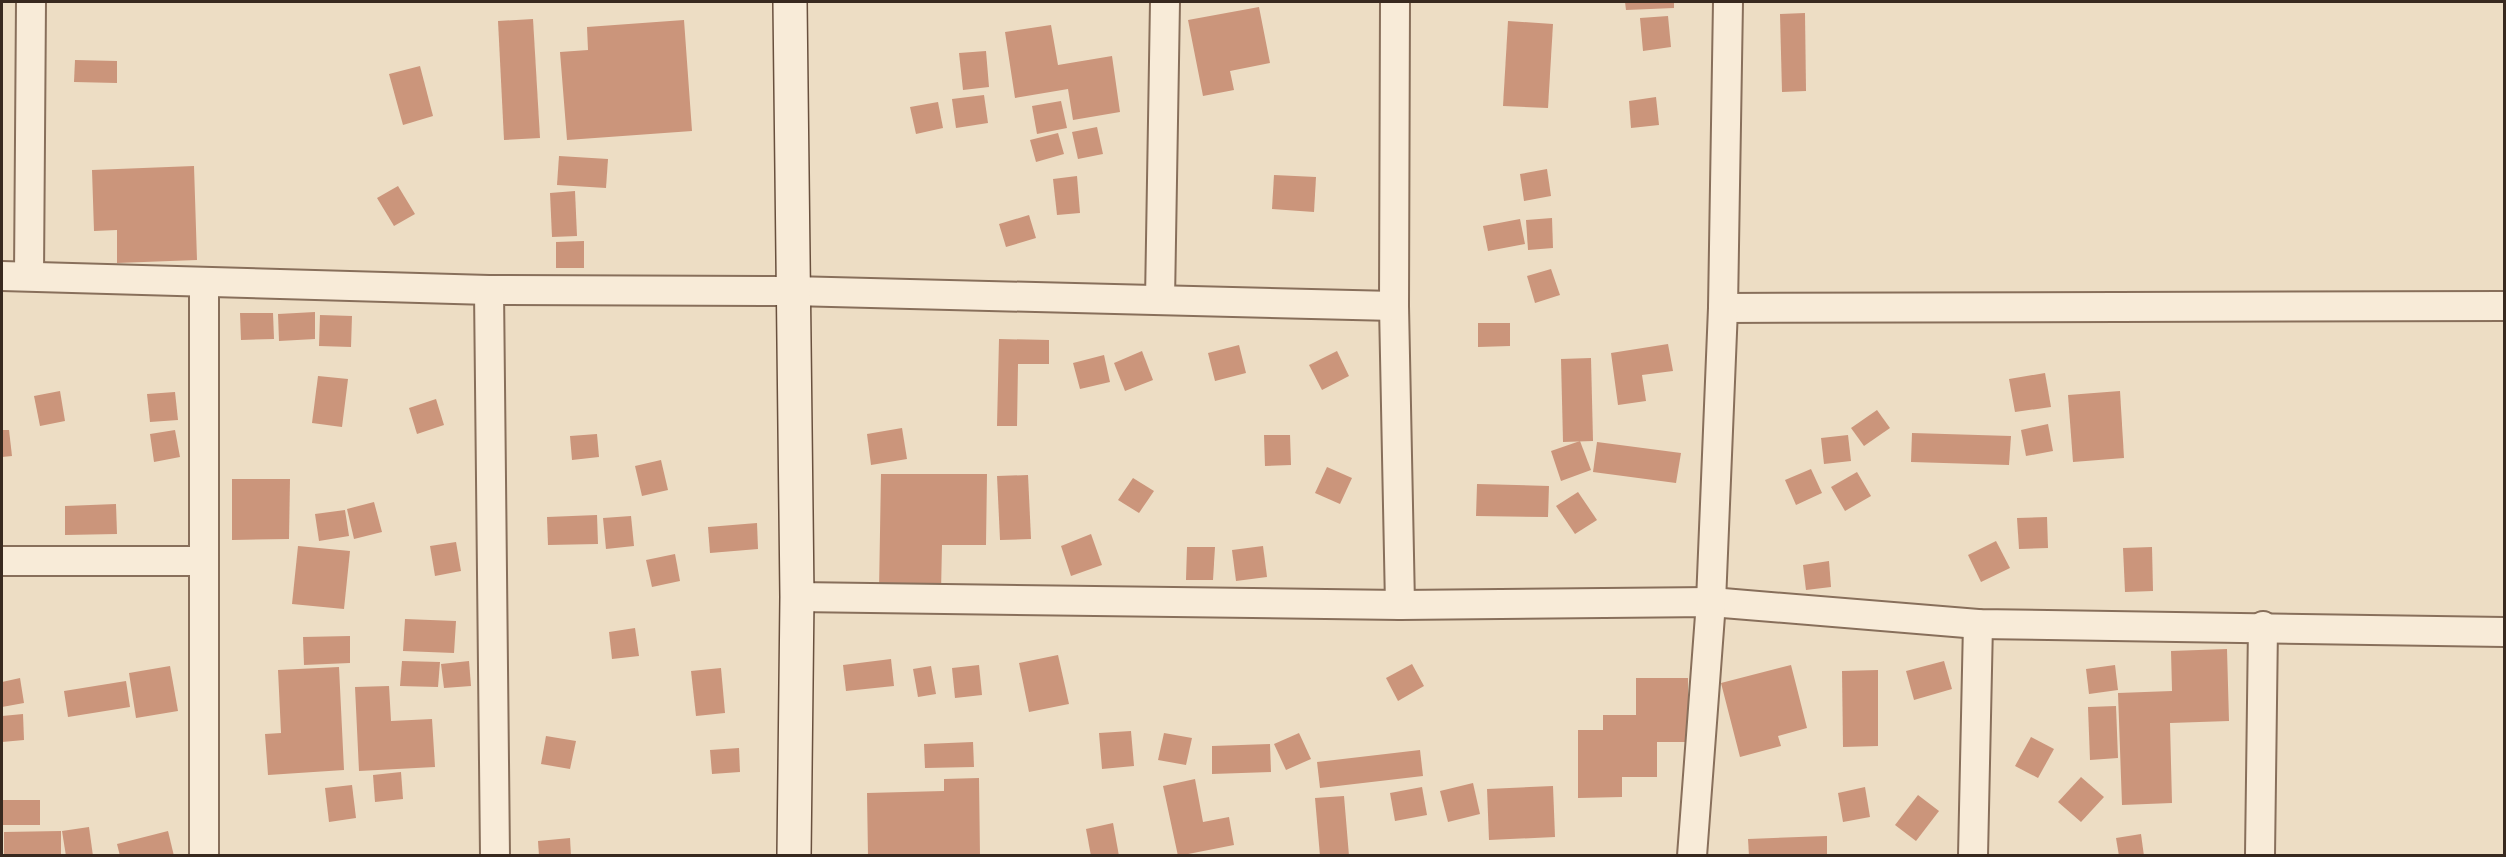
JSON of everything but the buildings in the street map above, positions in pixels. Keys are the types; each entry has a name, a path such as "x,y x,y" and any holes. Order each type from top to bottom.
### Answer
{"main road":[{"path":"790,2 797,597 795,855"}],"street":[{"path":"30,2 15,276 489,290 792,291 1394,306"},
{"path":"1160,300 1165,2"},
{"path":"1395,2 1394,306 1400,605"},
{"path":"1692,855 1711,602 1723,308 1728,2"},
{"path":"204,283 204,855"},
{"path":"489,290 495,855"},
{"path":"1723,308 2505,306"},
{"path":"2,561 204,561"},
{"path":"797,597 1400,605 1711,602 1978,624 2263,626 2505,632"},
{"path":"1973,855 1978,624"},
{"path":"2260,855 2263,626"}]}
